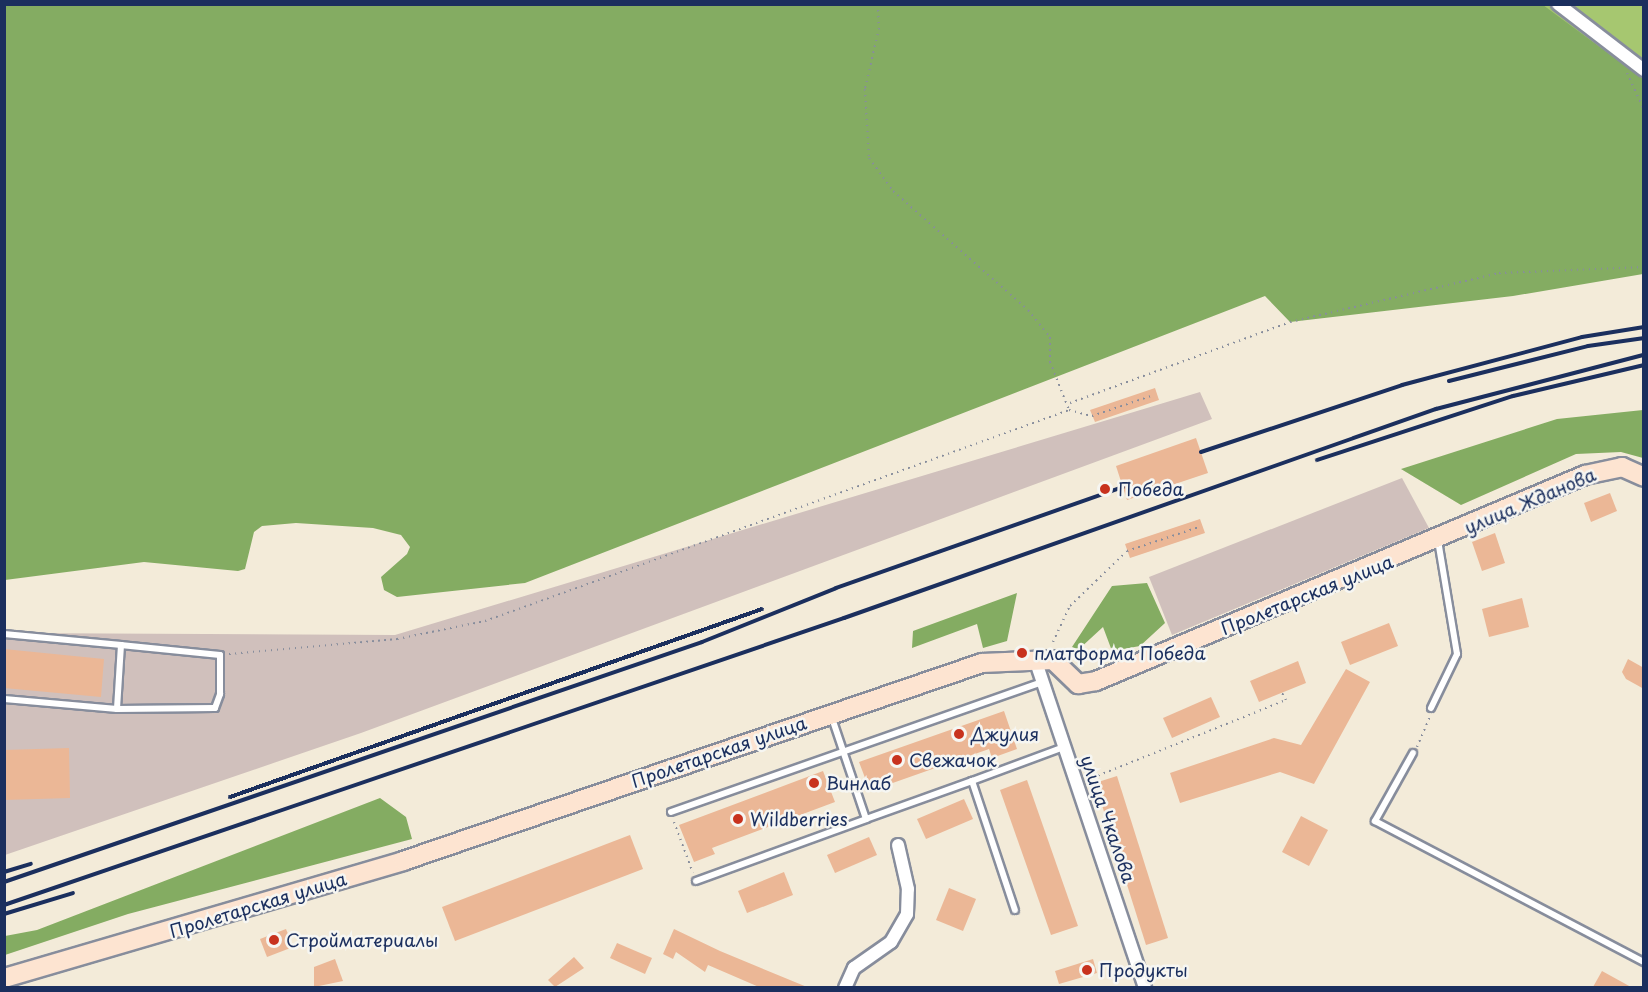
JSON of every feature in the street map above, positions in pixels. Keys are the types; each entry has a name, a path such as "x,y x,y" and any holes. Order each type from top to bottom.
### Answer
{"main road":[{"name":"улица Жданова","path":"1417,549 1599,471 1631,468 1644,477"},
{"name":"Пролетарская улица","path":"4,978 403,861 982,663 1053,660 1078,684 1096,681 1417,549"}],"street":[{"path":"1558,4 1644,70"},
{"name":"улица Чкалова","path":"1036,662 1145,987"},
{"path":"845,987 854,968 891,942 904,922 908,888 898,845"}],"lane":[{"path":"1431,708 1457,654 1438,540"},
{"path":"4,634 220,655 215,708 117,709 4,699"},
{"path":"117,709 121,645"},
{"path":"671,812 1043,681"},
{"path":"831,715 866,819"},
{"path":"696,881 1065,747"},
{"path":"1413,753 1375,821 1644,962"},
{"path":"972,781 1015,910"}],"path":[{"path":"878,4 879,28 865,89 869,158 893,191 1045,330 1050,362 1070,403 1069,410"},
{"path":"1616,49 1644,110"},
{"path":"1070,403 1313,316 1499,273 1644,267"},
{"path":"220,655 397,639 485,621 1069,410 1092,416 1154,395"},
{"path":"1053,642 1070,606 1127,551 1199,527"},
{"path":"1077,784 1286,700 1282,693"},
{"path":"1413,753 1430,724 1431,708"},
{"path":"671,812 696,881"}],"shaded area":[{"path":"1200,392 1212,419 361,733 5,855 5,633 395,635"},
{"path":"1402,478 1429,528 1172,635 1149,577"}],"green space":[{"path":"5,5 1543,5 1643,79 1643,274 1513,296 1290,322 1265,296 525,583 397,597 384,590 381,577 407,554 410,547 401,535 373,528 296,523 262,526 254,532 245,569 238,571 144,562 5,580"},
{"path":"1536,5 1643,5 1643,85"},
{"path":"1643,410 1643,458 1621,452 1576,454 1461,505 1401,469 1557,419"},
{"path":"1147,583 1165,623 1140,646 1112,651 1103,627 1078,650 1072,647 1112,586"},
{"path":"1017,593 1007,641 983,648 977,624 912,648 913,631"},
{"path":"380,798 406,817 412,839 128,914 5,955 5,936 37,930"}],"building":[{"path":"1155,388 1159,400 1095,422 1090,410"},
{"path":"1196,438 1208,473 1127,500 1116,466"},
{"path":"1610,493 1617,511 1591,522 1584,503"},
{"path":"1200,519 1205,533 1130,558 1125,544"},
{"path":"1495,533 1505,563 1482,571 1472,542"},
{"path":"1522,598 1529,627 1489,637 1482,609"},
{"path":"1389,623 1398,646 1350,665 1341,642"},
{"path":"4,649 104,659 101,697 4,688"},
{"path":"1628,659 1644,668 1644,689 1626,679 1622,672"},
{"path":"1298,661 1306,683 1259,702 1250,681"},
{"path":"1346,669 1370,682 1314,784 1280,772 1180,803 1170,773 1274,738 1301,745"},
{"path":"1211,697 1220,717 1172,738 1163,718"},
{"path":"1004,711 1017,749 992,758 989,749 870,791 859,762"},
{"path":"69,748 70,798 4,800 4,750"},
{"path":"823,771 835,802 712,848 715,854 694,862 679,825"},
{"path":"1117,776 1168,938 1146,945 1095,783"},
{"path":"1027,780 1078,926 1051,935 1000,790"},
{"path":"964,799 973,819 926,839 917,819"},
{"path":"1301,816 1328,830 1309,866 1282,852"},
{"path":"630,835 643,869 455,941 442,907"},
{"path":"869,837 877,855 835,873 827,855"},
{"path":"784,872 793,895 747,913 738,891"},
{"path":"949,888 976,899 963,931 936,920"},
{"path":"286,929 293,947 267,957 260,939"},
{"path":"674,929 807,987 759,987 708,965 705,972 676,952 673,959 663,954"},
{"path":"617,943 652,958 645,974 610,958"},
{"path":"574,957 584,968 555,987 548,980"},
{"path":"335,959 343,981 314,987 314,967"},
{"path":"1093,959 1097,973 1059,984 1055,971"},
{"path":"1602,971 1631,987 1593,987"}],"railway":[{"path":"1201,452 1402,385 1582,337 1644,327"},
{"path":"1449,381 1588,346 1644,338"},
{"path":"4,905 844,618 1436,409 1644,355"},
{"path":"1317,460 1513,396 1644,365"},
{"path":"4,882 702,642 836,588 1123,487"},
{"path":"230,797 762,609"},
{"path":"4,872 31,864"},
{"path":"4,914 73,893"}],"place":[{"name":"Победа","path":"1105,489"},
{"name":"платформа Победа","path":"1022,653"},
{"name":"Джулия","path":"959,734"},
{"name":"Свежачок","path":"897,760"},
{"name":"Винлаб","path":"814,783"},
{"name":"Wildberries","path":"738,819"},
{"name":"Стройматериалы","path":"274,940"},
{"name":"Продукты","path":"1087,970"}]}
